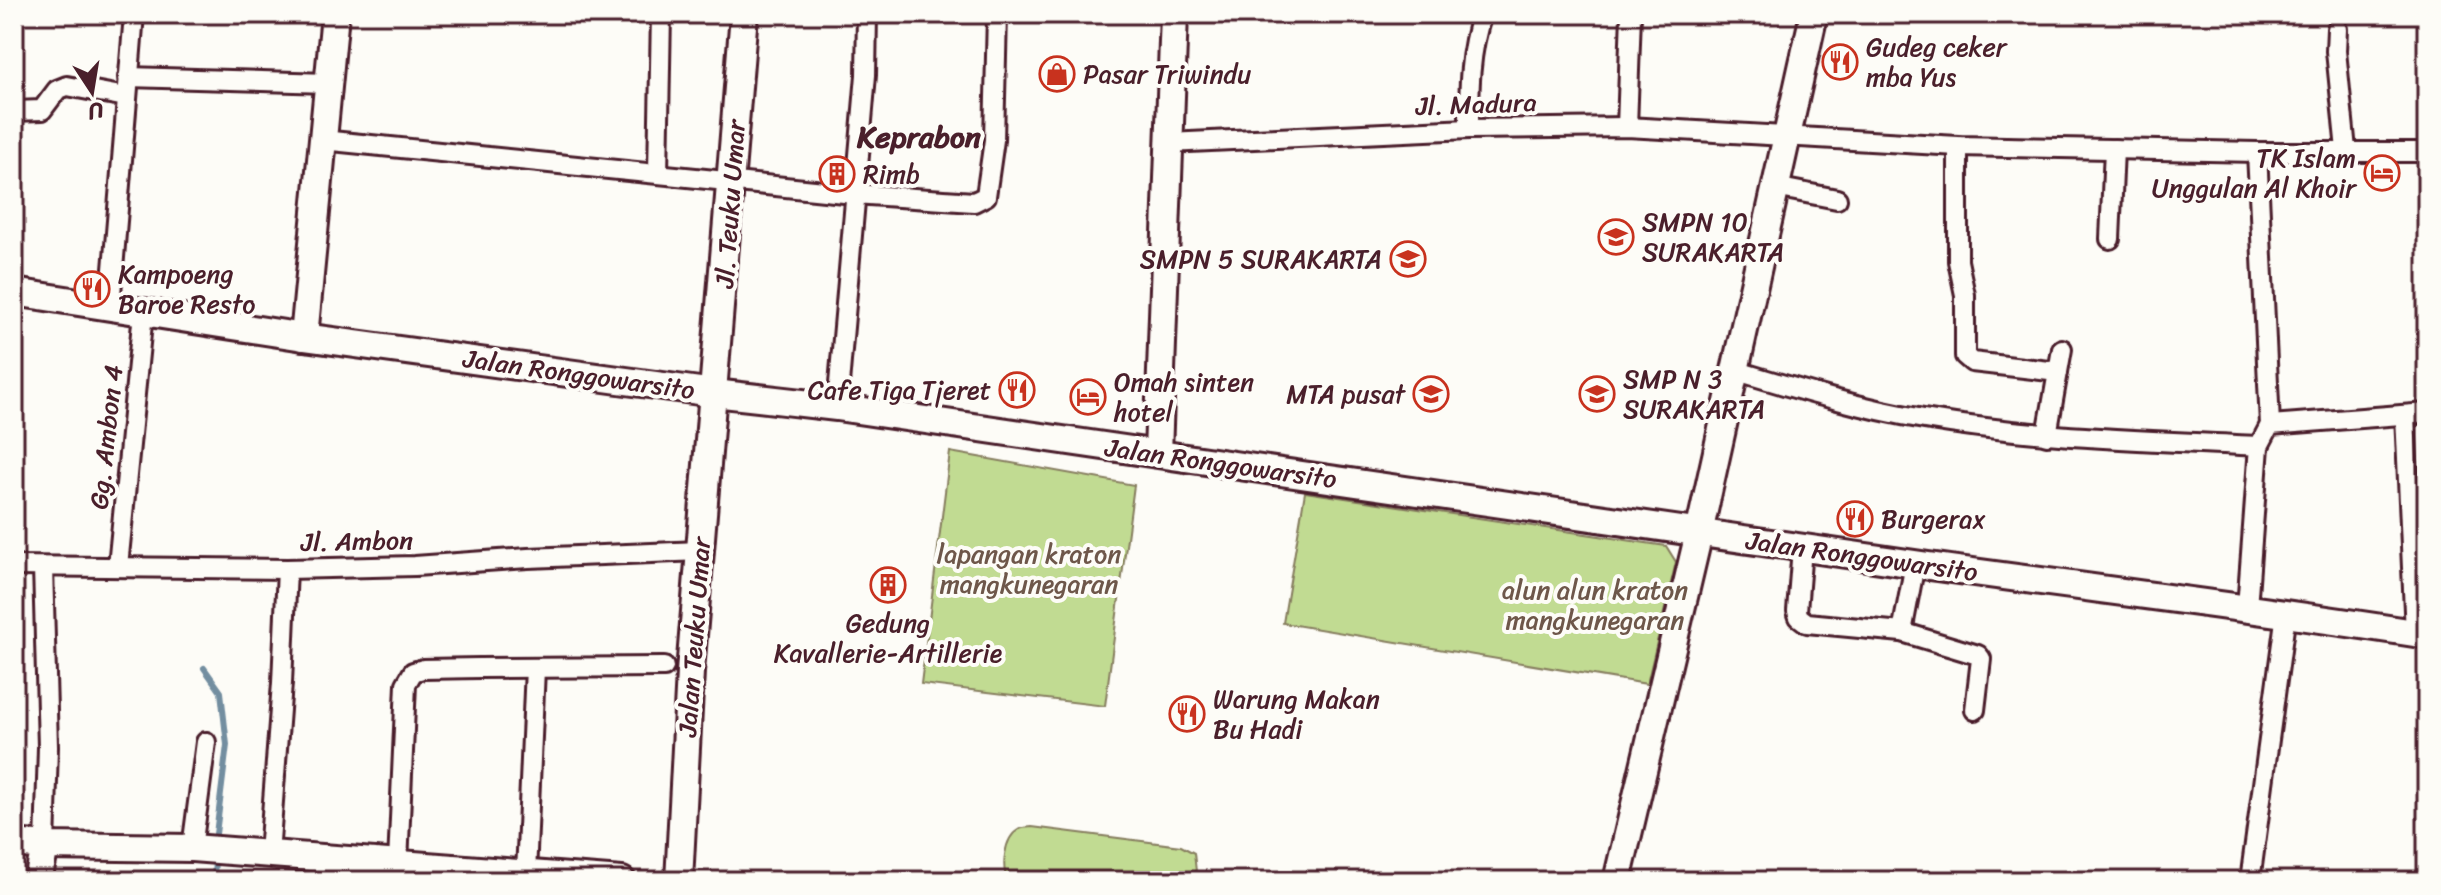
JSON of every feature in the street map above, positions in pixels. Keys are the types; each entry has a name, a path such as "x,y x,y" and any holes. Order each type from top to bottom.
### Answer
{"main road":[{"path":"304,337 335,14"},
{"name":"Jl. Teuku Umar","path":"714,393 744,14"},
{"path":"1158,453 1174,14"},
{"path":"1617,881 1699,533 1814,14"},
{"name":"Jalan Ronggowarsito","path":"14,292 304,337 837,407 1802,548 2421,634"},
{"name":"Jalan Teuku Umar","path":"679,881 690,672 714,393"},
{"path":"14,843 269,854 348,871 398,864 622,881"},
{"path":"38,881 45,846"}],"street":[{"path":"110,306 134,14"},
{"path":"658,173 661,14"},
{"path":"837,407 866,75 867,14"},
{"path":"322,140 854,194 974,202 986,196 994,140 997,14"},
{"path":"1469,129 1470,66 1482,14"},
{"path":"1627,127 1631,14"},
{"path":"2337,29 2336,51 2346,150"},
{"path":"128,77 328,83"},
{"path":"14,111 42,110 57,90 67,86 126,97"},
{"name":"Jl. Madura","path":"1168,143 1469,129 1627,127 1958,146 2427,152"},
{"path":"1958,146 1958,261 1965,300 1965,356 1972,362 2058,372"},
{"path":"2110,239 2114,149"},
{"path":"2247,608 2259,446 2270,425 2257,152"},
{"path":"1775,187 1837,199"},
{"name":"Gg. Ambon 4","path":"104,567 143,313"},
{"path":"2047,435 2062,349"},
{"path":"1734,370 1829,399 1907,415 2047,435 2259,446"},
{"path":"2270,425 2427,413"},
{"path":"2405,415 2421,634"},
{"path":"1802,548 1799,617 1807,623 1902,632 1978,655 1981,659 1975,710"},
{"name":"Jl. Ambon","path":"14,566 287,569 415,566 701,551"},
{"path":"1902,632 1915,564"},
{"path":"43,567 48,747 45,846"},
{"path":"269,854 284,658 287,569"},
{"path":"2250,881 2286,613"},
{"path":"398,864 406,684 409,676 423,669 664,667"},
{"path":"526,874 535,668"},
{"path":"201,849 206,742"}],"green space":[{"name":"lapangan kraton mangkunegaran","path":"950,452 1134,485 1105,706 921,684"},
{"name":"alun alun kraton mangkunegaran","path":"1305,492 1666,546 1676,562 1647,684 1283,623"},
{"path":"1032,827 1181,846 1194,853 1197,881 1008,881 1004,861 1007,846 1013,834"}],"waterway":[{"path":"204,668 221,692 227,745 215,842"},
{"path":"214,881 215,857"}],"place":[{"name":"Gudeg ceker mba Yus","path":"1840,62"},
{"name":"Pasar Triwindu","path":"1057,74"},
{"name":"TK Islam Unggulan Al Khoir","path":"2382,173"},
{"name":"Rimb","path":"837,174"},
{"name":"SMPN 10 SURAKARTA","path":"1616,237"},
{"name":"SMPN 5 SURAKARTA","path":"1408,259"},
{"name":"Kampoeng Baroe Resto","path":"92,289"},
{"name":"Cafe Tiga Tjeret","path":"1017,390"},
{"name":"MTA pusat","path":"1431,394"},
{"name":"SMP N 3 SURAKARTA","path":"1597,394"},
{"name":"Omah sinten hotel","path":"1088,397"},
{"name":"Burgerax","path":"1855,519"},
{"name":"Gedung Kavallerie-Artillerie","path":"888,585"},
{"name":"Warung Makan Bu Hadi","path":"1187,714"}],"district":[{"name":"Keprabon","path":"919,137"}]}
